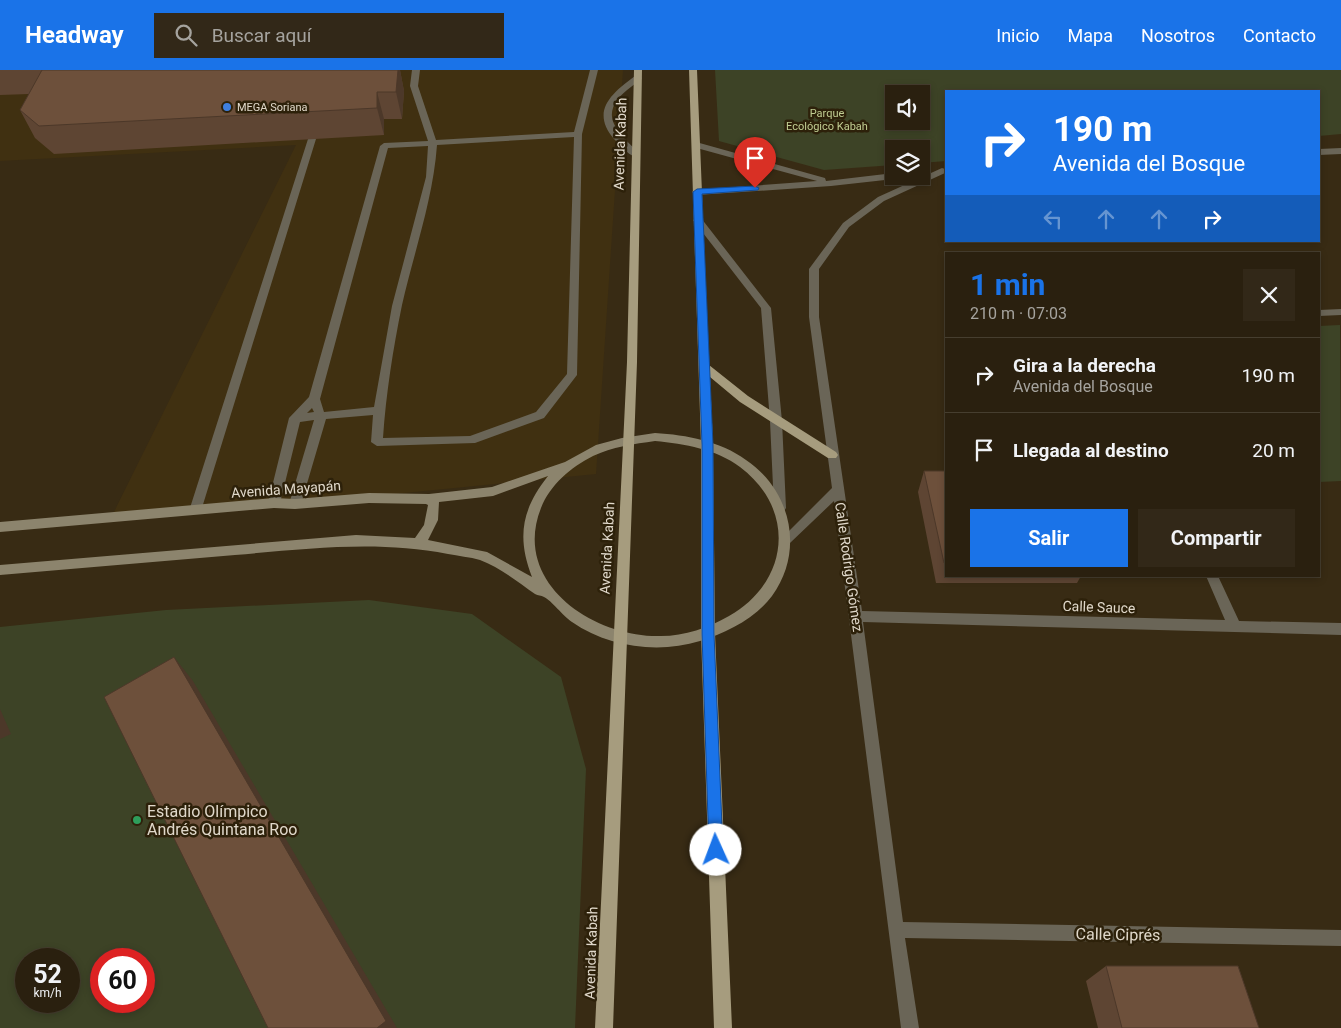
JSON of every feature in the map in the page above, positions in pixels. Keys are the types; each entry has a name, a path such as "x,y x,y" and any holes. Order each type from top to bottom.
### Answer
{"main road":[{"path":"693,70 707,445 708,634 723,1028"},
{"name":"Avenida Kabah","path":"604,1028 618,637 632,362 638,74"},
{"path":"703,366 744,400 832,455"}],"street":[{"path":"416,70 414,86 433,143 430,177 397,306 379,411 377,442 471,440 540,415 572,375 578,134 594,70"},
{"path":"635,154 609,128 607,116 614,96 638,74"},
{"path":"274,503 295,418 314,398 384,146 578,134"},
{"path":"194,512 312,140"},
{"path":"696,145 831,183"},
{"path":"1320,152 1340,152"},
{"path":"930,172 944,171"},
{"name":"Calle Rodrigo Gómez","path":"910,1028 856,616 814,317 814,269 846,225 881,199 944,171"},
{"path":"697,192 831,183 885,177"},
{"path":"0,570 356,540 418,544 484,556 526,580 583,624 618,637 661,642 708,634 741,617 768,592 783,561 786,540 780,508 776,421 766,308 698,220"},
{"path":"1320,313 1341,312"},
{"path":"296,504 321,417 314,398"},
{"path":"295,418 379,411"},
{"path":"555,602 535,575 527,545 531,514 546,487 569,464 597,449 628,440 655,437 682,439 707,445 745,464 767,485 780,508"},
{"name":"Avenida Mayapán","path":"0,527 194,512 274,503 296,504 369,498 428,499 493,491 569,464"},
{"path":"786,540 838,490"},
{"path":"418,544 428,530 434,516 434,504 428,499"},
{"path":"1212,577 1235,627"},
{"name":"Calle Sauce","path":"856,616 1235,627 1341,628"},
{"name":"Calle Ciprés","path":"896,930 1341,938"}],"shaded area":[{"path":"0,70 623,70 596,474 109,522 296,145 0,161"}],"green space":[{"name":"Parque Ecológico Kabah","path":"715,70 1341,70 1341,134 1320,136 1320,90 945,90 945,161 930,162 930,140 885,140 885,166 824,170 719,141"},
{"path":"1340,325 1341,481 1320,482 1320,326"},
{"path":"369,600 472,614 561,677 586,769 575,1028 0,1028 0,627 166,610"}],"building":[{"path":"42,70 398,70 396,92 377,92 377,108 39,126 20,110"},
{"path":"924,471 945,471 944,563"},
{"path":"174,657 386,1021 377,1028 268,1028 104,697"},
{"path":"1106,966 1238,966 1259,1028 1122,1028"}],"place":[{"name":"MEGA Soriana","path":"227,107"},
{"name":"Estadio Olímpico Andrés Quintana Roo","path":"137,820"}],"route":[{"path":"716,850 708,634 707,445 697,192 755,188"}]}
